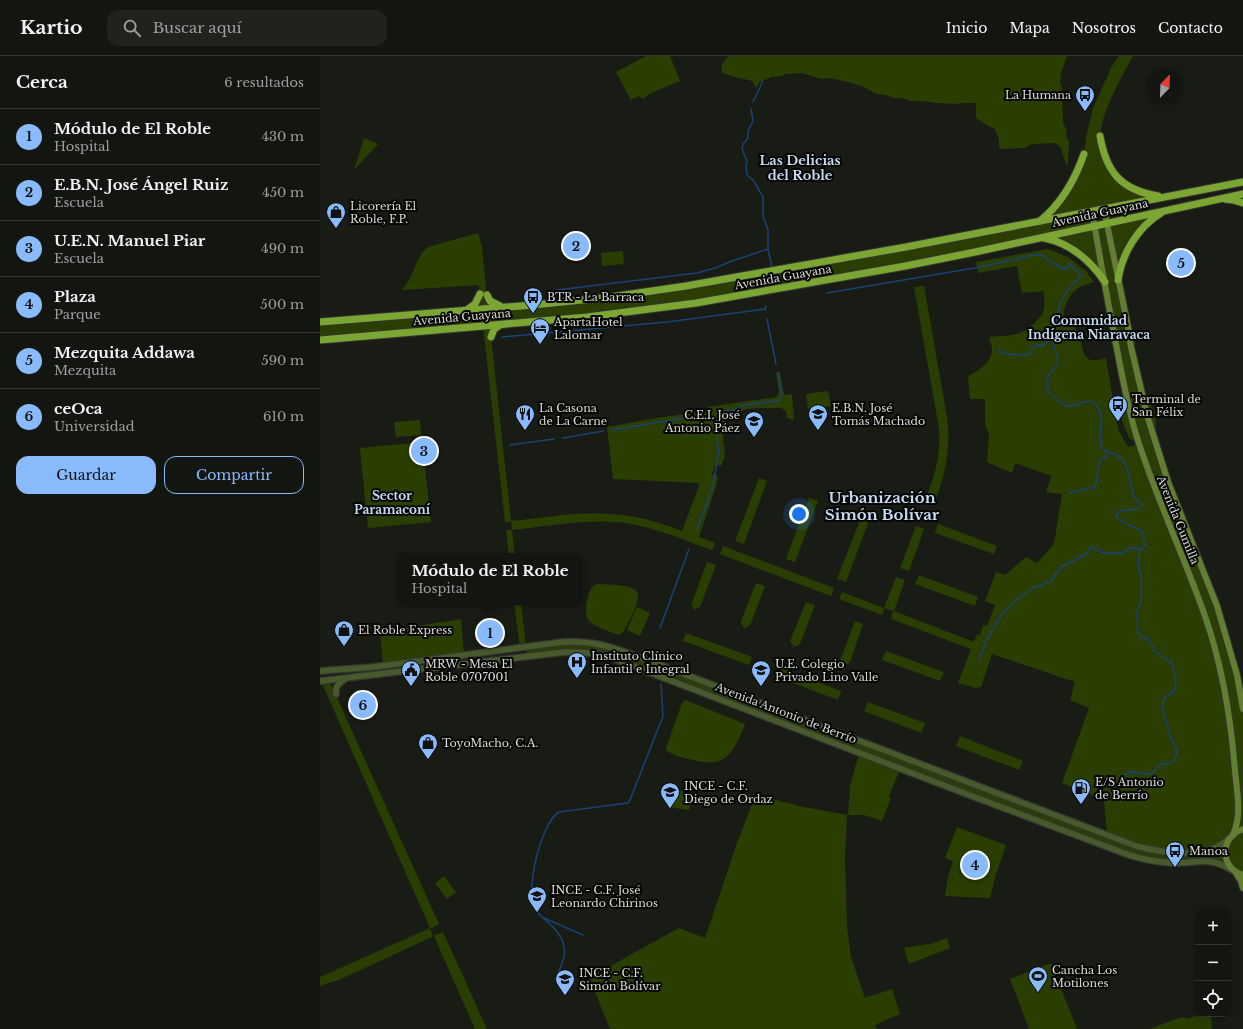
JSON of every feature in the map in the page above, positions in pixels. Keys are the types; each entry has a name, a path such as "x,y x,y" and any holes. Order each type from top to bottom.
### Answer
{"highway":[{"path":"1100,136 1109,168 1120,181 1140,193 1164,197"},
{"path":"1040,222 1055,208 1065,193 1079,169 1084,154"},
{"name":"Avenida Guayana","path":"320,322 611,297 686,286 1040,222 1243,182"},
{"name":"Avenida Guayana","path":"320,340 597,316 696,303 905,266 1243,194"},
{"path":"1215,199 1234,200 1243,203"},
{"path":"1118,280 1122,262 1136,237 1153,218 1168,209"},
{"path":"1041,237 1054,240 1072,248 1093,266 1105,282"},
{"path":"468,310 483,295 493,303 504,307"},
{"path":"491,337 494,329 503,324"},
{"path":"475,327 481,329 483,333"}],"main road":[{"name":"Avenida Gumilla","path":"1104,209 1131,347 1150,428 1168,482 1217,606 1237,675 1243,709"},
{"name":"Avenida Gumilla","path":"1092,212 1125,389 1136,431 1162,507 1205,617 1220,671 1232,740 1238,808 1238,822 1226,846 1225,854 1227,863 1234,871"},
{"path":"1231,836 1243,829"},
{"path":"1234,871 1243,875"},
{"path":"1234,871 1241,881 1243,888"}],"street":[{"name":"Avenida Antonio de Berrío","path":"320,671 378,666 563,642 594,642 657,664 1136,846 1172,852 1203,851 1218,848 1231,836"},
{"name":"Avenida Antonio de Berrío","path":"320,681 565,652 598,654 662,676 1128,855 1148,860 1171,863 1211,861 1225,865 1234,871"},
{"path":"336,694 336,687 347,677"}],"green space":[{"path":"646,56 670,56 680,81 649,94 643,99 639,96 631,100 616,72"},
{"path":"729,56 1067,56 1060,81 1062,88 1063,123 1067,131 1066,136 1069,141 1068,164 1066,165 1061,148 1057,144 1053,143 1032,144 1024,148 1002,149 999,147 999,139 994,128 976,118 976,103 960,104 911,101 903,98 894,98 877,94 862,86 844,81 830,78 821,79 802,73 771,77 760,82 756,88 752,81 733,77 722,72 722,65"},
{"path":"1119,56 1133,56 1116,87 1106,112 1100,135 1101,145 1120,181 1164,197 1092,211 1094,225 1168,209 1136,237 1118,280 1142,396 1148,401 1156,416 1154,441 1211,588 1243,709 1243,875 1218,862 1180,863 1148,860 590,653 527,656 526,647 594,643 1107,835 1104,800 1062,783 1089,708 1070,700 1075,682 992,654 981,687 975,688 958,683 971,649 891,619 893,611 884,608 896,577 905,580 894,611 974,642 977,634 980,635 983,625 987,626 995,605 985,601 996,572 1005,575 1026,557 1037,563 1054,544 1062,494 1046,492 1051,476 1015,463 1012,473 987,462 989,433 986,427 985,399 970,399 968,376 980,369 990,359 992,350 989,337 1017,334 1023,332 1034,324 1041,316 1043,311 1044,291 1022,293 1017,266 978,273 976,262 1048,249 1068,257 1087,272 1094,282 1084,285 1073,292 1065,308 1064,317 1079,334 1086,357 1090,360 1106,358 1118,429 1128,447 1139,444 1129,438 1122,421 1121,406 1125,389 1105,282 1093,266 1048,238 696,303 490,326 511,521 573,514 598,513 629,516 682,531 700,483 613,479 607,427 656,418 708,411 708,407 776,397 779,392 776,373 780,372 784,395 792,394 794,420 787,418 786,411 781,408 746,409 731,416 723,429 725,456 721,466 715,465 712,474 718,476 716,486 699,537 715,543 712,550 658,531 625,523 597,521 512,530 511,522 505,522 483,326 320,340 320,322 481,309 479,285 402,290 409,280 420,256 428,247 478,233 482,247 488,308 611,297 1039,222 1055,208 1084,154 1086,137 1093,108 1112,66"},
{"path":"364,138 378,144 354,170"},
{"path":"623,251 624,264 602,266 601,253"},
{"path":"924,286 948,428 947,458 936,499 927,495 937,462 939,428 914,287"},
{"path":"828,391 831,406 808,409 806,394"},
{"path":"420,420 421,435 396,437 394,422"},
{"path":"422,442 431,522 368,528 360,448"},
{"path":"759,478 767,481 744,544 735,541"},
{"path":"809,498 818,501 795,562 786,559"},
{"path":"862,515 870,518 846,582 837,579"},
{"path":"938,524 997,546 994,554 935,533"},
{"path":"916,526 924,529 909,571 900,568"},
{"path":"506,530 512,530 515,553 509,553"},
{"path":"723,546 834,588 831,596 720,554"},
{"path":"707,562 716,565 700,607 694,610 692,603"},
{"path":"919,575 978,597 975,606 915,584"},
{"path":"756,583 765,586 751,623 749,626 744,628 741,621"},
{"path":"594,585 626,586 637,592 638,597 635,609 623,632 620,634 612,633 598,627 591,623 587,617 586,608 589,593"},
{"path":"842,592 884,608 882,615 839,599"},
{"path":"806,602 815,605 800,644 794,647 790,641"},
{"path":"514,605 521,605 526,647 520,648"},
{"path":"637,607 650,613 640,636 627,630"},
{"path":"461,619 464,655 383,665 380,632"},
{"path":"855,621 863,624 850,662 843,665 841,658"},
{"path":"686,633 752,657 749,665 683,641"},
{"path":"886,651 944,672 940,681 882,660"},
{"path":"777,667 841,691 838,700 774,676"},
{"path":"329,680 439,924 430,929 433,936 443,932 487,1029 475,1029 434,936 341,979 320,986 320,977 430,928 321,681"},
{"path":"685,700 745,724 737,743 727,756 714,762 705,762 680,757 667,751 666,748 682,703"},
{"path":"868,702 925,723 921,733 864,711"},
{"path":"960,736 1023,761 1019,770 956,746"},
{"path":"860,753 900,769 889,797 891,798 882,821 864,815 848,815 850,787"},
{"path":"670,789 692,792 689,810 667,807"},
{"path":"756,794 798,806 848,815 845,858 847,927 851,957 865,998 892,989 900,1014 875,1025 877,1029 610,1029 589,977 679,928 705,938 737,843"},
{"path":"957,827 1006,845 995,877 990,898 945,896 948,877 953,861 945,858"},
{"path":"444,876 456,892 447,899 435,883"},
{"path":"947,938 950,948 909,964 904,948 928,945"},
{"path":"1051,963 1077,1029 1029,1029 1010,979"},
{"path":"1195,1016 1211,1017 1212,1029 1149,1029 1182,1017 1187,1019"}],"waterway":[{"path":"753,102 763,81"},
{"path":"751,109 753,121 748,131 748,138 743,144 742,149 747,161 747,175 753,180 763,197 763,216 768,230 768,249 772,268"},
{"path":"557,290 697,273 768,249"},
{"path":"827,293 980,267 1033,255 1041,255 1063,269 1071,266"},
{"path":"979,659 986,641 1000,617 1016,600 1033,588 1051,581 1061,567 1086,554 1091,547 1106,554 1110,552 1120,554 1131,548 1142,549 1145,545 1141,530 1124,523 1116,516 1119,511 1138,509 1142,506 1142,504 1133,494 1126,465 1123,460 1105,450 1101,445 1101,414 1097,406 1090,402 1083,402 1073,406 1064,405 1052,395 1046,387 1050,373 1058,364 1052,334 1056,324 1061,301 1072,285 1080,278 1080,274 1069,263"},
{"path":"765,310 766,306"},
{"path":"502,337 667,322 765,309"},
{"path":"767,319 776,364"},
{"path":"998,351 1018,355 1031,354 1032,349 1036,345 1044,345 1052,337"},
{"path":"697,530 713,485 719,451 717,441 718,432 723,423 735,410 741,406 778,401 782,396 778,373"},
{"path":"716,412 734,410"},
{"path":"611,430 703,415"},
{"path":"563,438 603,431"},
{"path":"510,445 554,439"},
{"path":"1069,493 1095,487 1099,463 1100,460 1106,457 1106,451"},
{"path":"660,628 689,549"},
{"path":"1115,790 1126,774 1131,772 1151,774 1161,764 1171,763 1175,759 1177,753 1171,739 1162,706 1165,697 1174,692 1176,680 1172,663 1155,651 1149,640 1140,636 1137,627 1138,622 1136,615 1142,593 1142,579 1138,566 1140,549"},
{"path":"555,980 564,959 564,947 562,940 553,927 535,909 532,900 533,872 541,842 546,829 552,819 559,812 628,803 663,716 661,684"},
{"path":"544,918 583,935"}],"place":[{"name":"La Humana","path":"1085,112"},
{"name":"Licorería El Roble, F.P.","path":"336,229"},
{"name":"E.B.N. José Ángel Ruiz","path":"576,246"},
{"name":"Mezquita Addawa","path":"1181,263"},
{"name":"BTR - La Barraca","path":"533,314"},
{"name":"ApartaHotel Lalomar","path":"540,345"},
{"name":"Terminal de San Félix","path":"1118,422"},
{"name":"La Casona de La Carne","path":"525,431"},
{"name":"E.B.N. José Tomás Machado","path":"818,431"},
{"name":"C.E.I. José Antonio Páez","path":"754,438"},
{"name":"U.E.N. Manuel Piar","path":"424,451"},
{"name":"Módulo de El Roble","path":"490,633"},
{"name":"El Roble Express","path":"344,647"},
{"name":"Instituto Clínico Infantil e Integral","path":"577,679"},
{"name":"MRW - Mesa El Roble 0707001","path":"411,687"},
{"name":"U.E. Colegio Privado Lino Valle","path":"761,687"},
{"name":"ceOca","path":"363,705"},
{"name":"ToyoMacho, C.A.","path":"428,760"},
{"name":"E/S Antonio de Berrío","path":"1081,805"},
{"name":"INCE - C.F. Diego de Ordaz","path":"670,809"},
{"name":"Plaza","path":"975,865"},
{"name":"Manoa","path":"1175,868"},
{"name":"INCE - C.F. José Leonardo Chirinos","path":"537,913"},
{"name":"Cancha Los Motilones","path":"1038,993"},
{"name":"INCE - C.F. Simón Bolívar","path":"565,996"}],"district":[{"name":"Las Delicias del Roble","path":"800,168"},
{"name":"Comunidad Indígena Niaravaca","path":"1089,327"},
{"name":"Sector Paramaconí","path":"392,502"},
{"name":"Urbanización Simón Bolívar","path":"882,506"}]}
